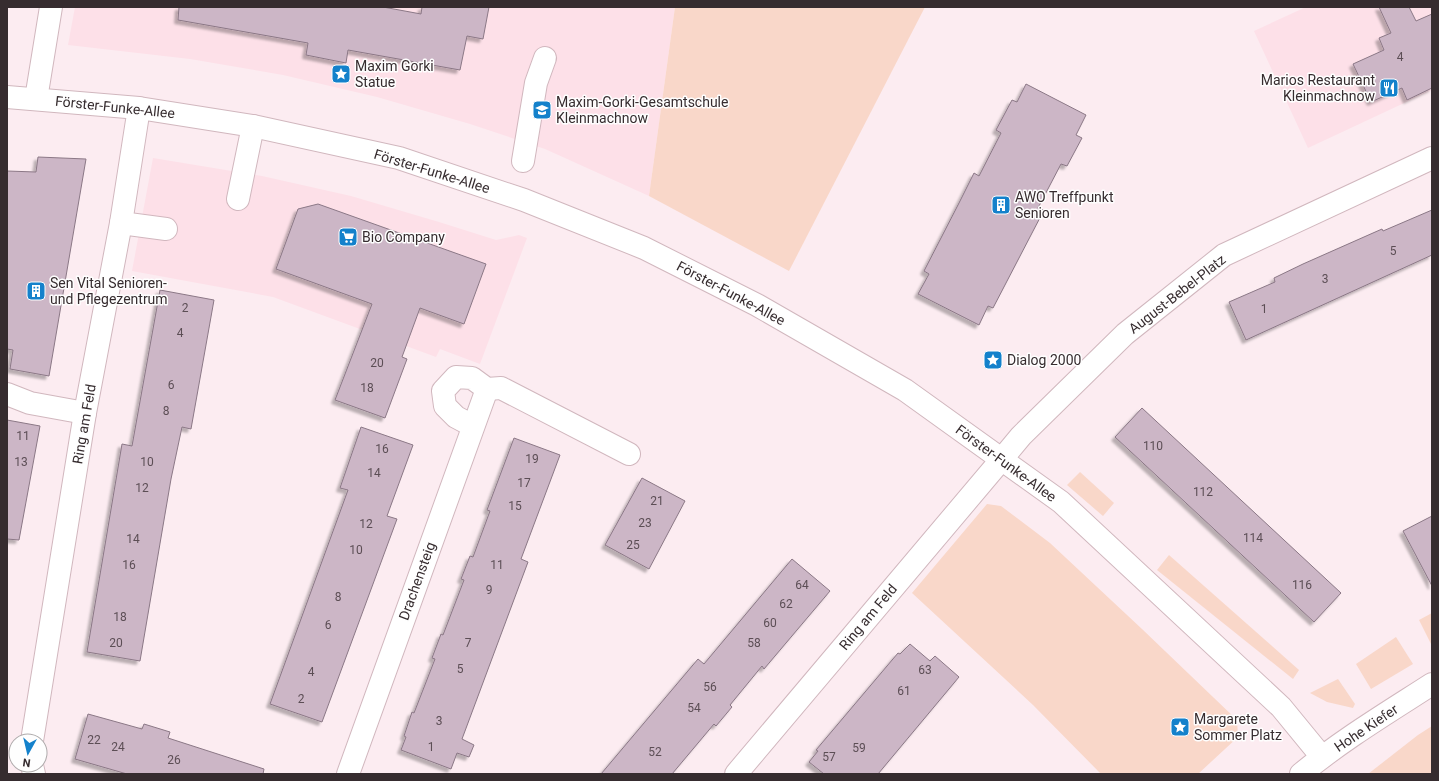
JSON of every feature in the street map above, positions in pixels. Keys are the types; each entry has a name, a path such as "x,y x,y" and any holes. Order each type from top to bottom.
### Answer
{"street":[{"path":"36,99 51,7"},
{"path":"523,161 536,83 545,58"},
{"name":"Förster-Funke-Allee","path":"7,97 139,108 253,126 399,158 524,200 644,248 757,305 905,390 1000,460 1061,502 1281,707 1322,757"},
{"name":"Ring am Feld","path":"33,733 85,413 121,223 139,108"},
{"path":"238,199 253,126"},
{"name":"August-Bebel-Platz","path":"1000,460 1021,436 1125,334 1224,255 1432,158"},
{"path":"121,223 166,229"},
{"path":"473,426 456,417 445,406 443,390 456,377 472,378 487,389 501,388 630,454"},
{"name":"Drachensteig","path":"348,774 487,389"},
{"path":"7,394 30,403 85,413"},
{"name":"Ring am Feld","path":"736,774 1000,460"},
{"name":"Hohe Kiefer","path":"1301,774 1371,722 1432,684"}],"shaded area":[{"name":"Maxim-Gorki-Gesamtschule Kleinmachnow","path":"75,7 675,7 649,196 545,149 470,124 377,97 283,75 190,59 68,45"},
{"path":"675,7 925,7 789,271 649,196"},
{"path":"1306,7 1432,7 1432,90 1308,148 1254,31"},
{"path":"153,158 262,176 351,196 496,240 519,235 527,238 480,364 440,349 436,357 273,297 132,271"},
{"path":"1080,472 1114,503 1103,516 1067,485"},
{"path":"987,504 1001,506 1050,543 1237,720 1238,737 1198,774 1101,774 1033,705 912,593"},
{"path":"1169,555 1299,670 1293,679 1157,570"},
{"path":"1432,613 1432,646 1419,620"},
{"path":"1396,637 1413,664 1371,689 1356,664"},
{"path":"1338,679 1355,704 1353,708 1327,702 1310,693"},
{"path":"1432,726 1432,774 1368,774 1418,735"}],"building":[{"path":"179,7 383,7 421,14 422,7 489,7 483,39 467,36 460,70 348,50 346,63 306,55 308,43 178,20"},
{"path":"1379,7 1409,7 1416,21 1432,14 1432,88 1407,100 1402,88 1371,102 1353,64 1384,50 1379,38 1391,33"},
{"name":"AWO Treffpunkt Senioren","path":"1026,84 1086,115 1076,135 1082,138 1067,166 1061,164 1038,208 1044,210 993,308 988,306 979,325 918,294 929,274 924,271 974,173 979,176 1001,133 996,130 1012,100 1017,102"},
{"name":"Sen Vital Senioren- und Pflegezentrum","path":"38,157 86,159 49,376 10,369 13,350 7,349 7,171 36,172"},
{"name":"Bio Company","path":"318,204 486,264 464,324 420,308 402,357 407,359 385,418 335,400 372,304 276,269 298,209"},
{"path":"1432,210 1432,255 1246,340 1229,302 1275,282 1274,278 1303,264 1382,229 1383,231"},
{"path":"160,290 214,300 191,429 182,427 171,479 140,661 87,652 122,444 132,446"},
{"path":"1142,408 1341,593 1314,622 1115,437"},
{"path":"7,420 40,426 19,540 7,539"},
{"path":"361,427 413,445 387,516 397,519 322,722 270,704 348,490 340,488"},
{"path":"514,438 560,455 521,559 528,562 462,739 474,745 469,757 457,753 451,769 401,750 412,712 414,713 435,659 432,658 441,634 443,635 464,580 461,579 470,556 473,557 490,511 487,510"},
{"path":"642,478 685,501 649,569 605,545"},
{"path":"1432,516 1432,586 1403,531"},
{"path":"792,559 830,591 764,669 762,666 730,705 732,707 716,726 714,724 672,774 601,774 698,659 704,664"},
{"path":"910,644 930,661 935,656 959,677 878,774 824,774 809,762 818,751 816,750 898,653 900,654"},
{"path":"88,714 142,729 144,724 170,732 168,738 264,769 263,774 127,774 75,759"}],"place":[{"name":"Maxim Gorki Statue","path":"341,74"},
{"name":"Marios Restaurant Kleinmachnow","path":"1389,88"},
{"name":"Maxim-Gorki-Gesamtschule Kleinmachnow","path":"542,110"},
{"name":"AWO Treffpunkt Senioren","path":"1001,205"},
{"name":"Bio Company","path":"348,237"},
{"name":"Sen Vital Senioren- und Pflegezentrum","path":"36,291"},
{"name":"Dialog 2000","path":"993,360"},
{"name":"Margarete Sommer Platz","path":"1180,727"}]}
